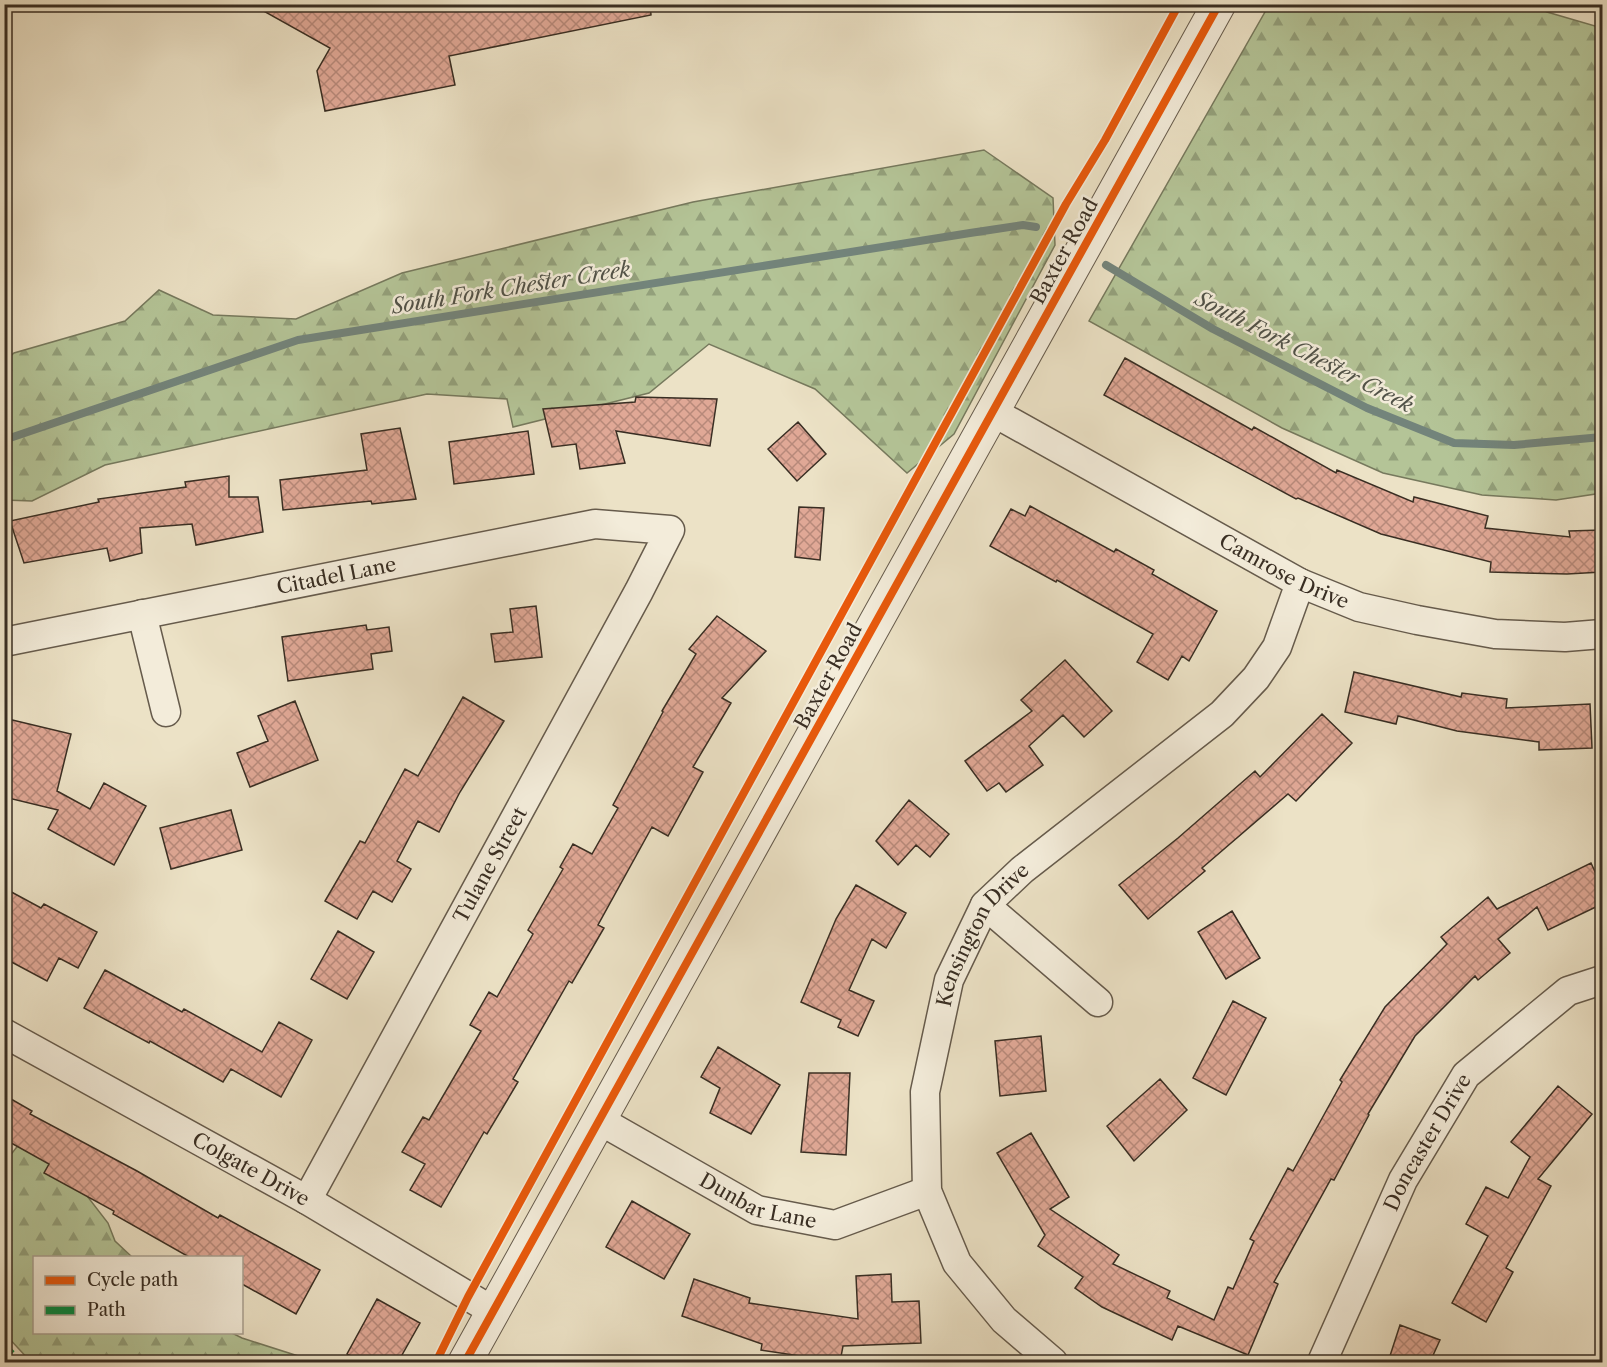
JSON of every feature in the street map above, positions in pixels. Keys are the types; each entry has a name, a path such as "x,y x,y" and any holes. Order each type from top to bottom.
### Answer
{"street":[{"name":"Baxter Road","path":"465,1362 1219,4"},
{"name":"Camrose Drive","path":"993,412 1300,583 1359,607 1496,634 1565,637 1602,634"},
{"name":"Citadel Lane","path":"4,642 595,524 670,530"},
{"name":"Tulane Street","path":"307,1200 639,591 670,530"},
{"name":"Kensington Drive","path":"1053,1362 1004,1320 957,1263 927,1191 925,1092 949,980 985,905 1022,870 1222,714 1256,678 1277,646 1300,583"},
{"path":"142,614 166,712"},
{"path":"985,905 1098,1002"},
{"name":"Doncaster Drive","path":"1322,1362 1403,1180 1466,1075 1568,991 1602,980"},
{"name":"Colgate Drive","path":"4,1033 307,1200 493,1311"},
{"name":"Dunbar Lane","path":"599,1120 757,1210 835,1225 927,1191"}],"green space":[{"path":"1269,5 1534,5 1547,12 1602,28 1602,493 1556,500 1482,495 1383,473 1282,428 1089,321"},
{"path":"984,150 1053,198 1055,245 954,434 907,473 815,389 709,344 649,393 513,427 507,399 427,394 105,465 32,501 5,500 5,361 14,353 125,321 159,290 213,315 296,319 402,273 693,202"},
{"path":"31,1129 40,1135 108,1223 115,1241 131,1256 33,1256 33,1334 234,1334 317,1362 31,1362 5,1334 5,1162"}],"building":[{"path":"251,4 650,4 651,15 449,56 455,85 325,111 317,71 330,48"},
{"path":"1125,358 1252,430 1254,427 1336,473 1337,470 1413,502 1414,497 1488,516 1485,528 1570,537 1569,531 1602,530 1602,572 1567,574 1490,572 1491,562 1381,534 1296,499 1104,395"},
{"path":"636,397 717,399 710,446 616,431 625,463 580,469 576,444 552,447 543,409 635,402"},
{"path":"798,422 826,454 797,481 768,449"},
{"path":"400,428 416,499 283,510 280,480 367,470 361,434"},
{"path":"528,431 534,474 454,484 449,442"},
{"path":"229,476 229,497 258,497 263,532 196,545 192,524 140,528 142,553 110,561 107,548 24,563 10,521 99,502 98,499 186,487 185,482"},
{"path":"1030,506 1114,552 1116,549 1154,570 1152,574 1217,611 1189,661 1182,656 1168,680 1137,662 1153,634 1057,580 1056,582 990,546 1011,509 1025,516"},
{"path":"799,507 824,508 820,560 795,557"},
{"path":"536,606 542,657 495,662 491,634 513,632 510,609"},
{"path":"717,616 766,651 722,698 731,703 693,767 703,772 668,836 652,827 598,925 604,928 572,983 569,981 513,1079 518,1082 487,1134 484,1132 441,1207 410,1190 425,1164 402,1152 423,1117 429,1120 481,1031 470,1025 489,992 497,997 533,934 528,930 563,869 560,867 573,844 592,854 618,808 613,805 662,711 696,654 689,649"},
{"path":"366,625 367,630 389,627 392,651 371,654 373,669 288,681 282,637"},
{"path":"1065,660 1112,711 1084,737 1063,715 1029,746 1043,765 1006,792 999,783 987,791 965,761 1032,711 1021,700"},
{"path":"1354,672 1461,697 1462,693 1507,699 1506,708 1590,704 1592,748 1539,750 1539,742 1457,731 1398,716 1396,724 1345,712"},
{"path":"463,697 504,721 460,792 439,832 418,821 397,861 411,869 392,902 373,891 357,919 325,901 360,841 365,843 405,769 418,776"},
{"path":"295,701 318,760 250,787 237,753 268,741 258,716"},
{"path":"1322,714 1352,743 1296,801 1288,794 1202,868 1205,871 1148,919 1119,885 1178,838 1255,771 1260,777"},
{"path":"4,718 71,734 57,791 90,809 104,783 146,806 114,865 48,829 58,810 4,797"},
{"path":"909,800 949,834 930,857 916,845 898,865 876,841"},
{"path":"231,810 242,850 171,869 160,828"},
{"path":"1591,863 1602,887 1602,904 1548,930 1537,907 1498,939 1510,953 1478,980 1475,976 1415,1036 1368,1114 1334,1180 1331,1179 1274,1282 1278,1284 1248,1355 1178,1326 1172,1340 1102,1307 1075,1288 1083,1277 1038,1246 1045,1235 997,1153 1031,1133 1069,1197 1050,1209 1119,1255 1113,1264 1170,1291 1167,1298 1214,1320 1228,1287 1233,1289 1254,1241 1250,1239 1288,1168 1293,1171 1342,1082 1340,1080 1385,1007 1447,944 1441,937 1488,897 1497,909"},
{"path":"856,885 906,913 886,948 872,939 849,990 874,1001 858,1036 838,1027 841,1020 801,1002 836,919"},
{"path":"4,888 41,908 44,904 97,932 78,968 59,958 47,981 4,958"},
{"path":"1232,911 1260,958 1226,979 1198,932"},
{"path":"338,931 374,952 347,999 311,979"},
{"path":"105,970 182,1012 184,1009 262,1052 279,1022 312,1040 281,1097 231,1069 223,1082 150,1041 149,1043 84,1008"},
{"path":"1233,1001 1266,1018 1226,1095 1193,1078"},
{"path":"1041,1036 1046,1091 1000,1096 995,1041"},
{"path":"718,1047 780,1085 751,1134 710,1113 720,1088 701,1077"},
{"path":"809,1073 850,1073 846,1155 801,1152"},
{"path":"1160,1079 1187,1110 1134,1161 1107,1126"},
{"path":"1558,1086 1592,1114 1538,1179 1551,1186 1506,1268 1513,1272 1486,1322 1452,1303 1488,1236 1466,1224 1486,1187 1508,1198 1530,1157 1511,1142"},
{"path":"4,1095 32,1111 30,1114 137,1171 218,1218 220,1215 320,1270 296,1314 243,1285 243,1256 187,1256 113,1214 114,1211 44,1173 49,1164 4,1139"},
{"path":"632,1201 690,1234 664,1279 606,1247"},
{"path":"891,1274 892,1302 919,1301 921,1343 843,1346 840,1362 761,1350 762,1344 682,1316 694,1279 750,1298 749,1303 858,1319 856,1276"},
{"path":"377,1299 420,1323 398,1362 363,1362 347,1354"},
{"path":"1400,1325 1440,1340 1430,1362 1388,1362"}],"waterway":[{"name":"South Fork Chester Creek","path":"4,440 298,340 970,233 1023,225 1036,227"},
{"name":"South Fork Chester Creek","path":"1106,265 1213,329 1367,408 1454,443 1514,445 1602,437"}],"marked path":[{"path":"4,1345 21,1362"}],"cycle path":[{"path":"436,1362 468,1297 1066,204 1105,140 1179,4"},
{"path":"465,1362 1219,4"}]}
